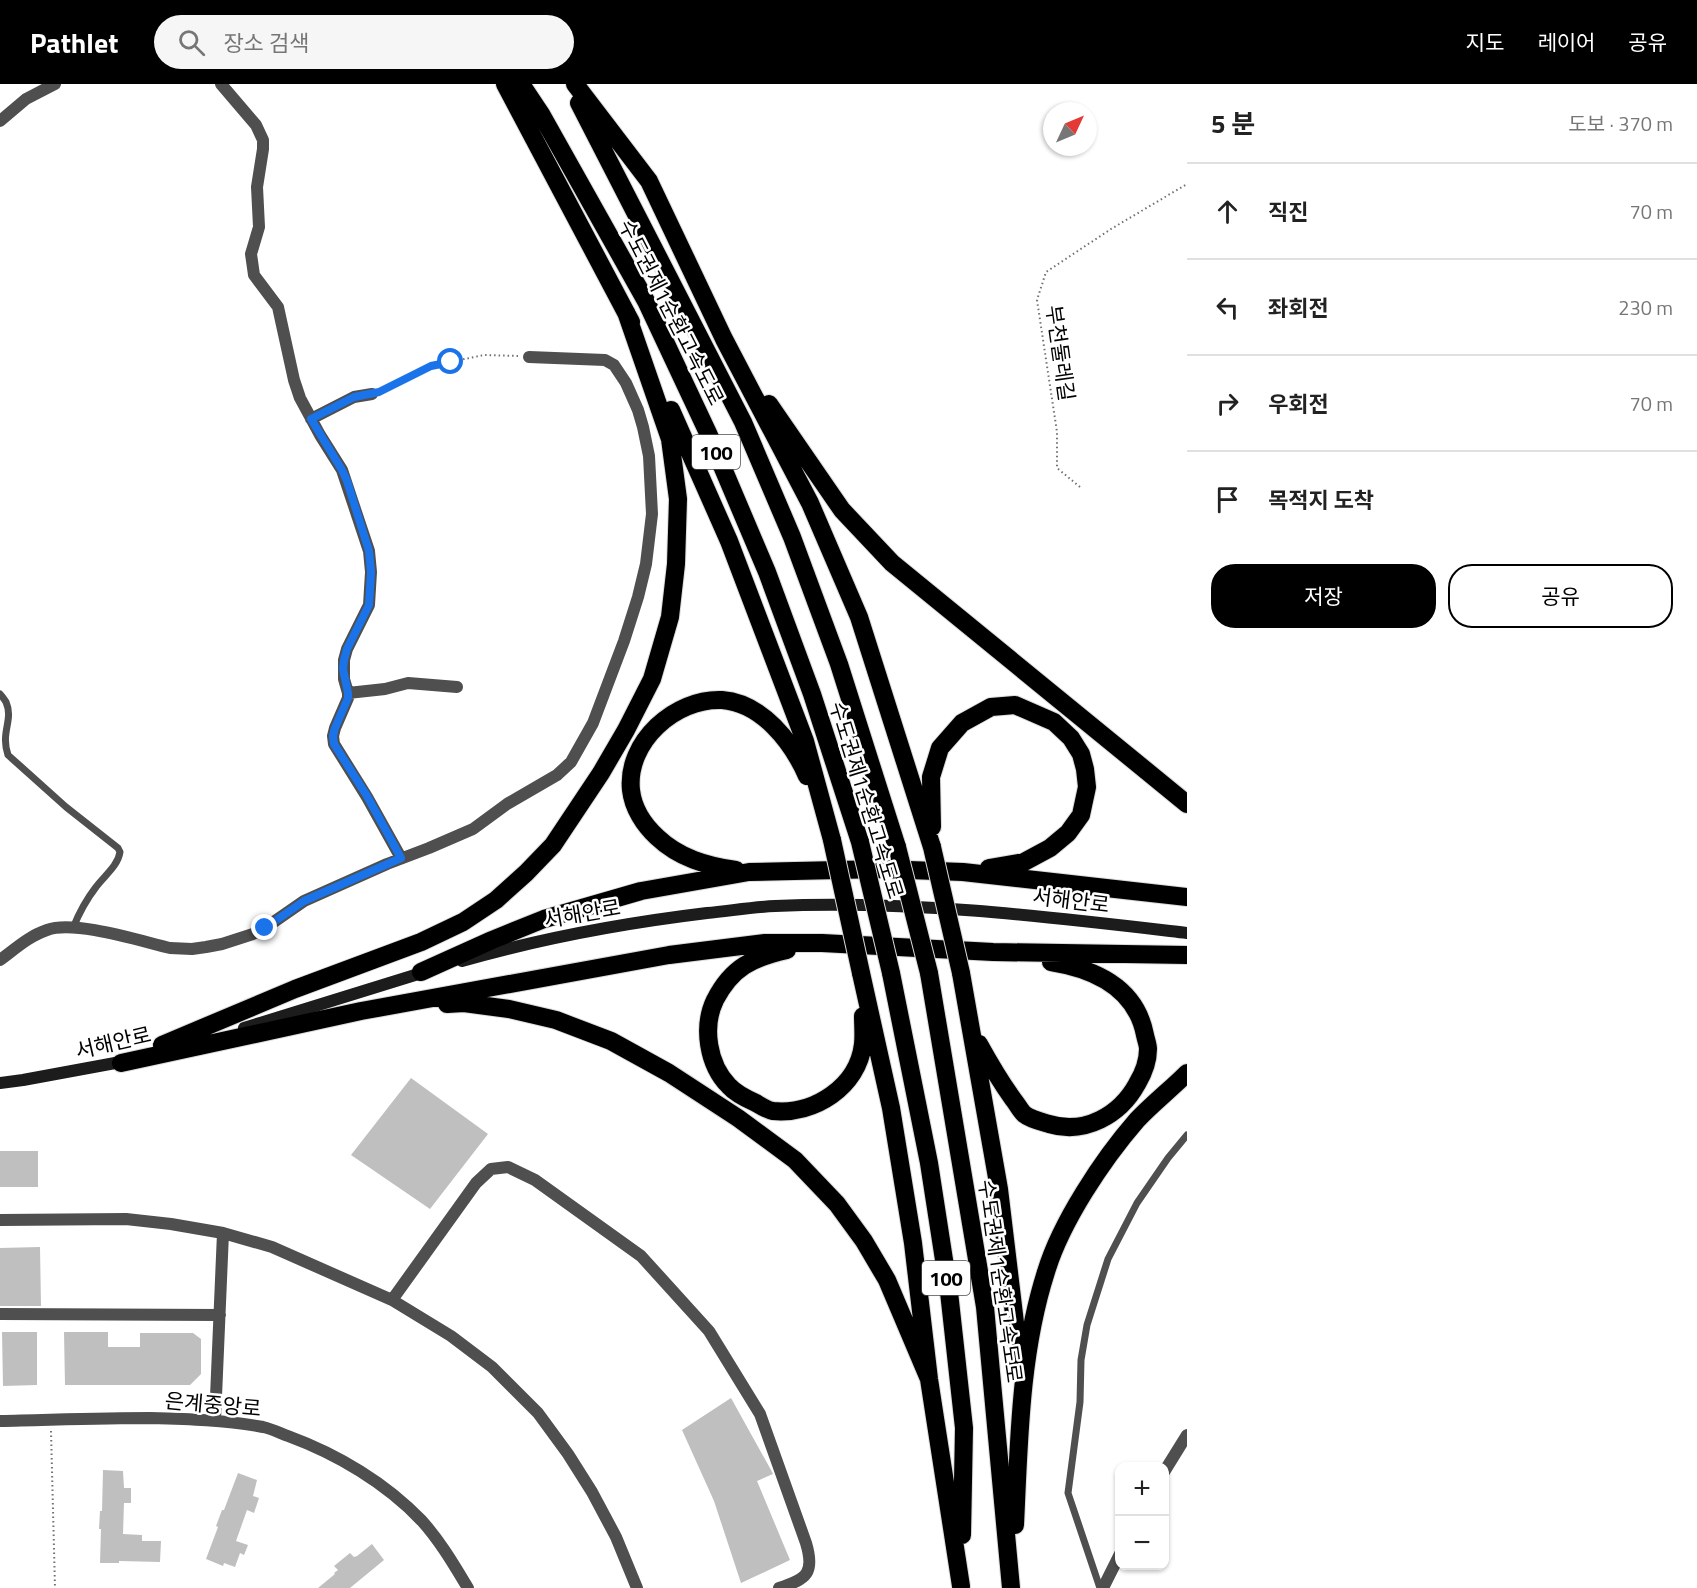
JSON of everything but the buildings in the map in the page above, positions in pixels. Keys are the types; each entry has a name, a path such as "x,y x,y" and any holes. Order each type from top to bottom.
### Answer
{"highway":[{"path":"505,84 626,312 729,541 805,741 832,840 891,1108 913,1243 930,1379 961,1587"},
{"name":"수도권제1순환고속도로","path":"521,84 541,114 646,302 708,434 767,572 812,694 860,842 891,973 929,1163 950,1303 964,1428 961,1587"},
{"name":"수도권제1순환고속도로","path":"569,84 752,442 792,537 840,664 897,847 929,973 985,1307 1012,1588"},
{"path":"575,84 649,181 724,339 810,503 859,617 932,847 962,973 973,1033 999,1189 1017,1331 1018,1450 1012,1588"},
{"path":"121,1063 295,989 421,942 463,922 496,900 526,873 553,845 571,819 626,730 652,679 670,617 676,564 678,500 670,439 626,312"},
{"path":"724,339 842,510 892,563 1187,804"},
{"path":"749,872 722,868 681,856 646,828 631,789 633,767 639,750 651,732 668,717 700,702 723,700 745,706 766,720 791,745 806,772 827,822"},
{"path":"932,847 931,777 940,748 962,723 991,707 1015,705 1054,722 1071,738 1081,754 1087,787 1081,816 1068,833 1050,848 1024,862 963,872"},
{"path":"421,972 544,919 641,891 749,872 882,869 963,872 1187,897"},
{"path":"121,1063 361,1011 669,955 765,943 822,943 993,952 1187,955"},
{"path":"822,943 771,954 748,962 721,988 711,1007 708,1029 709,1050 729,1086 746,1099 771,1111 790,1110 812,1106 829,1097 844,1084 857,1065 863,1045 861,972"},
{"path":"973,1033 998,1079 1025,1115 1061,1128 1092,1124 1116,1111 1131,1094 1143,1072 1148,1049 1143,1022 1131,1002 1114,985 1089,971 1067,964 993,952"},
{"path":"361,1011 464,1003 509,1009 556,1020 611,1041 669,1073 795,1160 837,1204 864,1241 887,1280 930,1379"},
{"path":"1018,1450 1027,1359 1036,1307 1046,1269 1064,1229 1095,1174 1138,1120 1187,1073"}],"main road":[{"name":"서해안로","path":"0,1083 121,1063 283,1017 421,972 515,946 598,928 688,916 773,906 902,905 1022,914 1187,933"}],"street":[{"path":"0,121 26,99 55,84"},
{"path":"221,84 256,125 263,140 257,187 259,226 251,254 254,275 278,307 300,398 342,470 369,551 371,572 369,605 347,649 344,660 344,679 348,698 335,728 334,744 367,796 401,858"},
{"path":"0,960 39,933 50,929 86,929 170,948 192,949 222,944 253,934 304,901 472,829 507,804 557,775 571,762 593,723 621,651 638,597 646,564 652,514 649,456 638,410 626,383 614,365 604,360 529,357"},
{"path":"311,419 354,397 372,394"},
{"path":"348,693 385,689 408,683 457,687"},
{"path":"392,1299 476,1183 491,1169 508,1167 536,1180 641,1256 709,1331 760,1414 806,1542 810,1562 809,1571 804,1577 795,1583 779,1588"},
{"path":"0,1221 126,1219 223,1233 272,1247 392,1299 451,1336 492,1367 538,1413 592,1492 616,1538 637,1588"},
{"path":"215,1420 223,1233"},
{"path":"0,1314 220,1315"},
{"name":"은계중앙로","path":"0,1421 122,1418 215,1420 265,1428 305,1443 350,1465 390,1492 422,1521 468,1588"},
{"path":"1169,1464 1187,1435"},
{"path":"1102,1588 1115,1562"}],"lane":[{"path":"0,693 6,702 7,709 1,735 8,755 120,852 118,860 81,908 73,928"},
{"path":"1102,1588 1068,1493 1087,1324 1108,1259 1137,1203 1187,1135"}],"path":[{"name":"부천둘레길","path":"1080,487 1057,468 1057,432 1037,300 1046,272 1111,229 1187,184"},
{"path":"372,394 431,366 490,354 529,357"},
{"path":"51,1420 55,1588"}],"route":[{"path":"265,928 304,901 401,858 367,796 334,744 335,728 348,698 344,679 344,660 347,649 369,605 371,572 369,551 347,481 311,419 354,397 379,392 431,366 451,362"}]}
